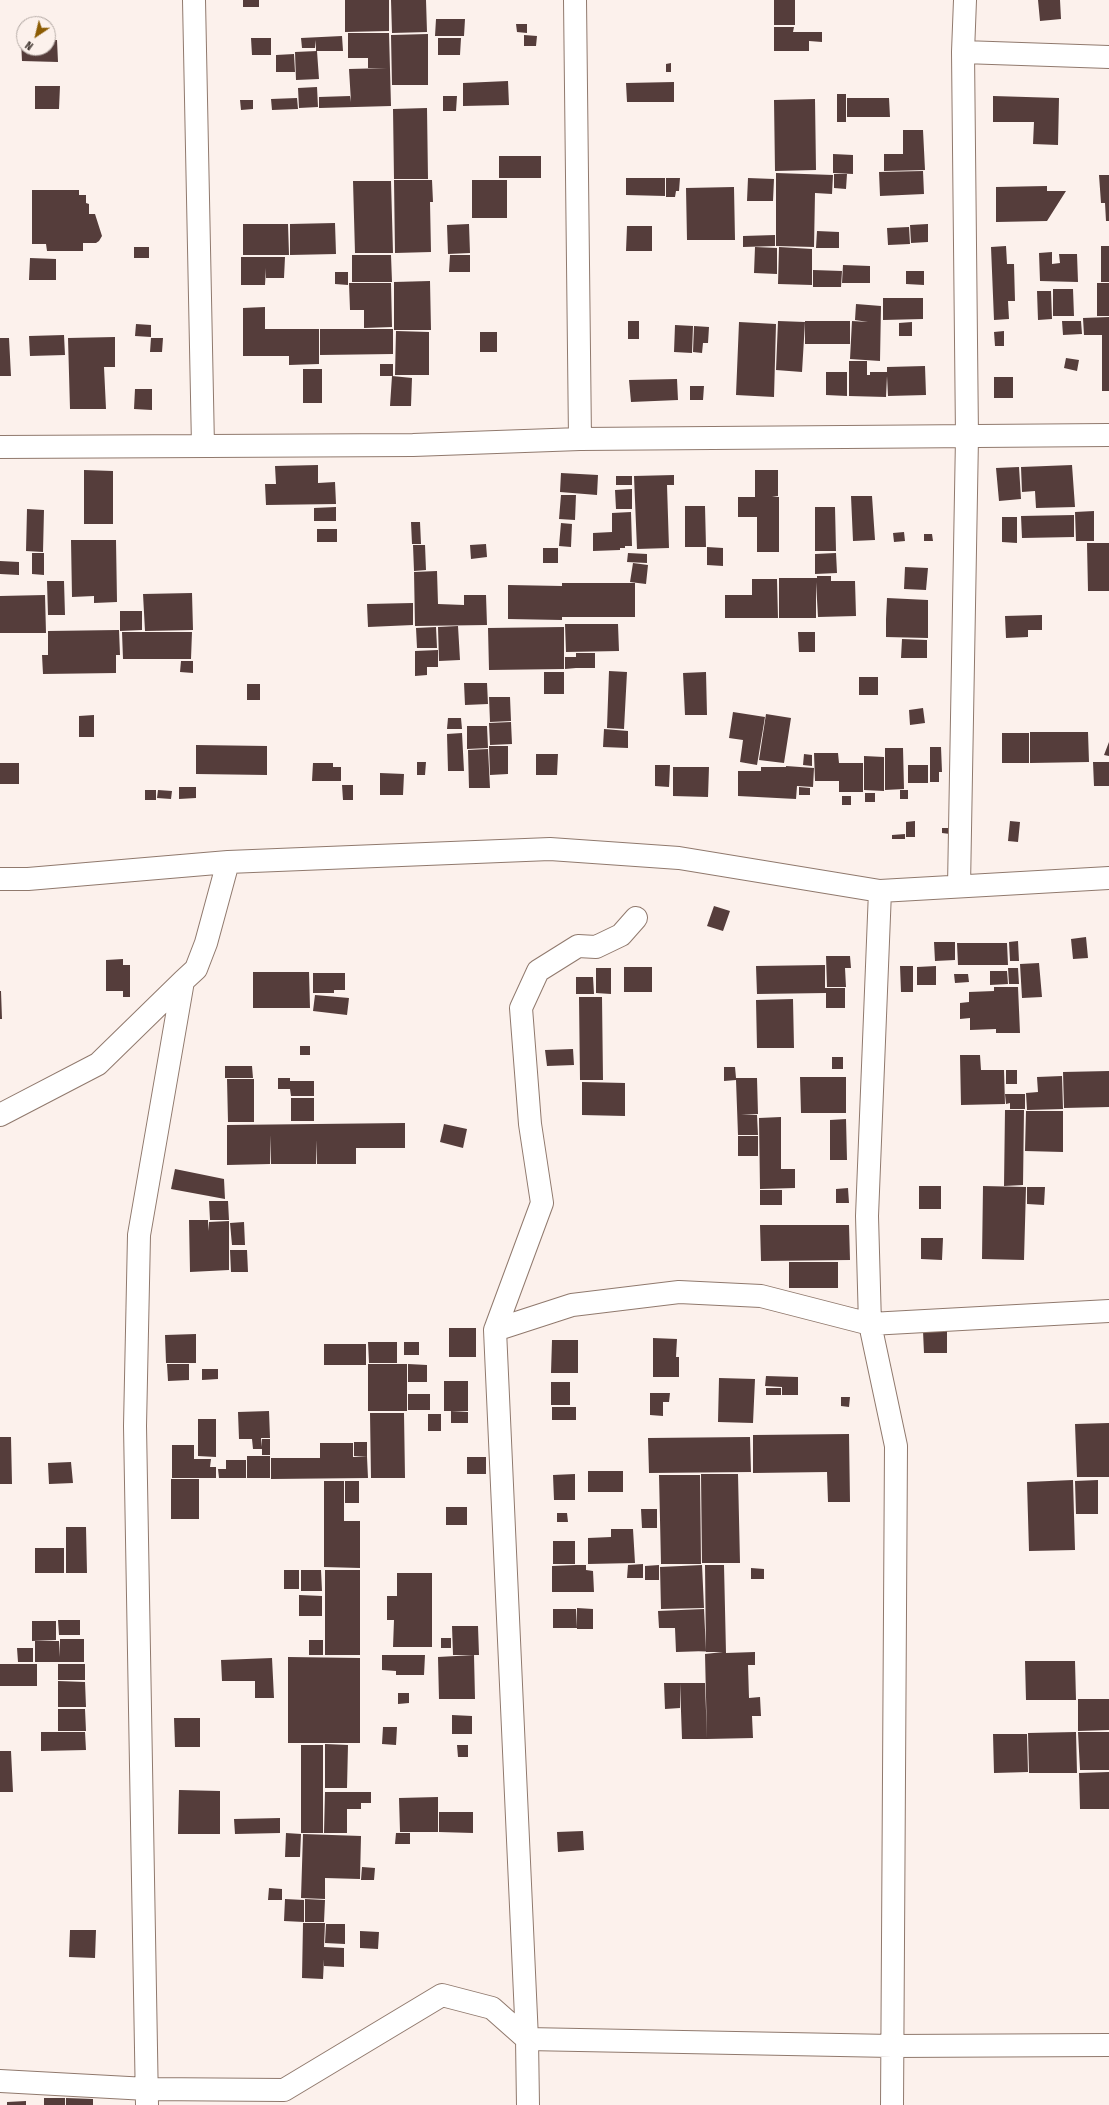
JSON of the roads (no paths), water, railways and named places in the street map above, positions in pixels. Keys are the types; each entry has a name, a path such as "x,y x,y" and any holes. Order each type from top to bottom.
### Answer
{"street":[{"path":"194,0 203,446"},
{"path":"575,0 580,439"},
{"path":"959,886 967,437 963,52 965,0"},
{"path":"963,52 1109,57"},
{"path":"0,447 413,445 580,439 1109,435"},
{"path":"0,879 28,879 228,862 550,849 679,858 880,891 1109,878"},
{"path":"0,1115 98,1064 196,969 206,943 228,862"},
{"path":"0,867 28,879"},
{"path":"880,891 867,1216 870,1324 896,1446 892,2105"},
{"path":"528,2105 527,2039 495,1330 542,1203 530,1124 521,1008 538,971 578,946 596,946 621,935 636,918"},
{"path":"147,2097 134,1426 139,1235 183,981"},
{"path":"495,1330 572,1304 679,1292 761,1296 870,1324 1109,1311"},
{"path":"0,2081 147,2097 284,2090 442,1995 492,2008 527,2039 892,2046 1109,2045"}]}
